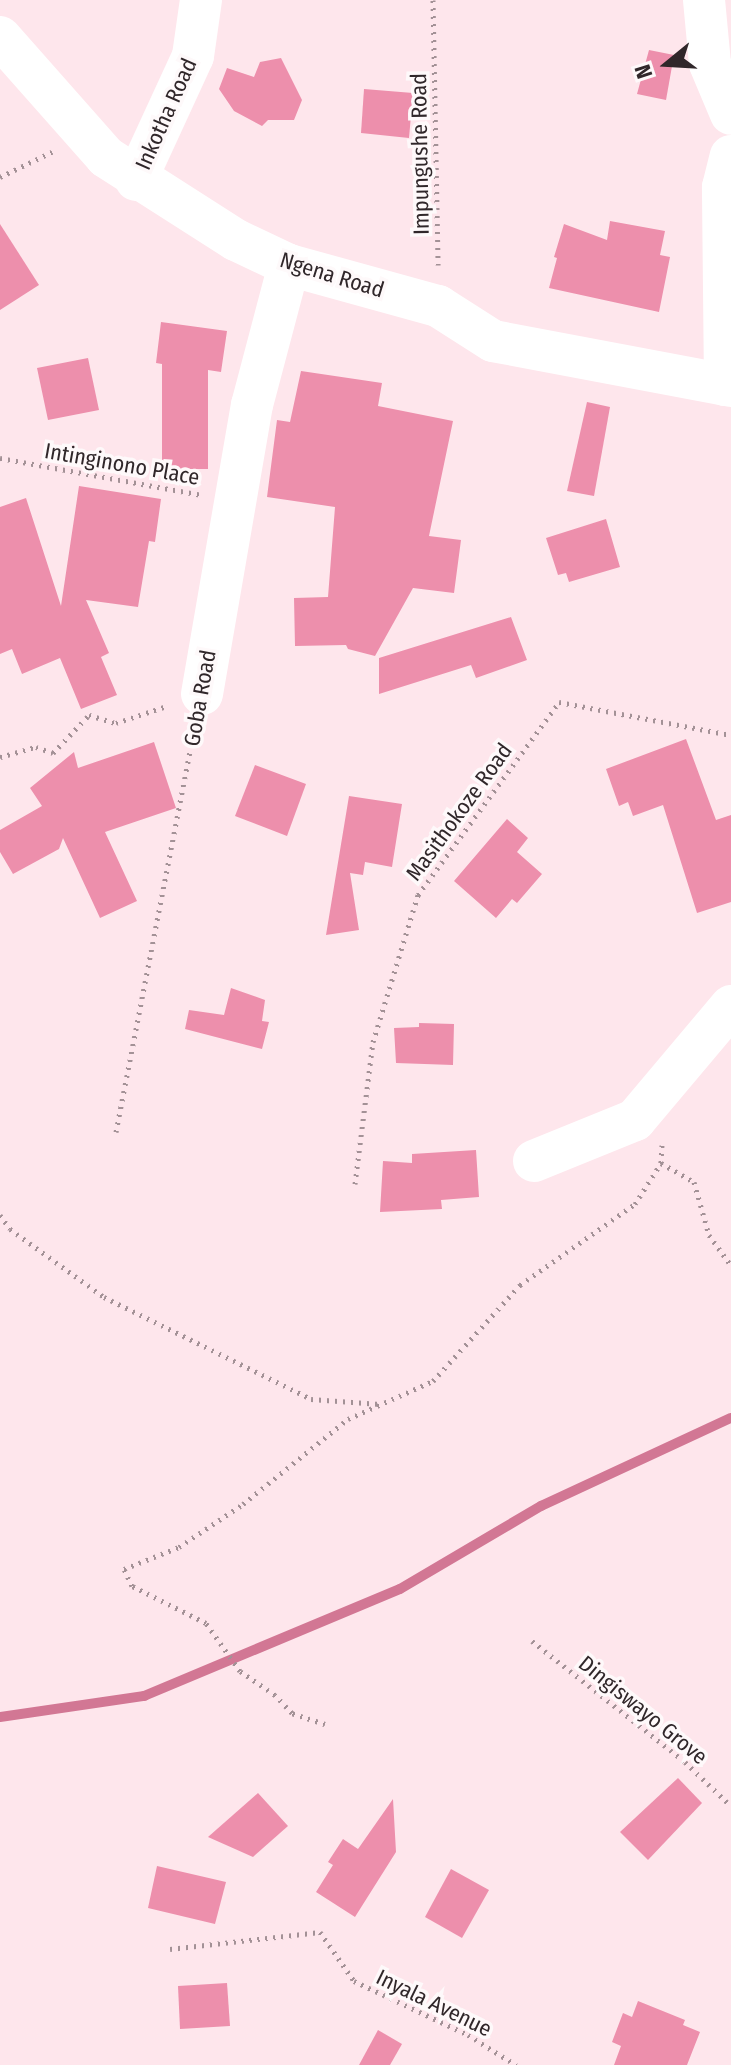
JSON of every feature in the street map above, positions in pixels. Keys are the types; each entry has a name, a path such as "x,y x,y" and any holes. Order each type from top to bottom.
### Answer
{"street":[{"name":"Inkotha Road","path":"136,180 193,56 201,0"},
{"path":"704,0 710,64 731,114"},
{"name":"Ngena Road","path":"0,37 85,137 136,180 236,240 289,265 438,306 493,341 728,385"},
{"path":"728,385 723,187 731,156"},
{"name":"Goba Road","path":"202,694 252,405 289,265"},
{"path":"534,1161 635,1120 731,1006"}],"path":[{"name":"Impungushe Road","path":"433,0 438,306"},
{"path":"0,177 85,137"},
{"name":"Intinginono Place","path":"0,458 237,501"},
{"path":"0,757 36,747 53,753 89,715 121,722 202,694"},
{"name":"Goba Road","path":"116,1132 202,694"},
{"name":"Masithokoze Road","path":"355,1184 373,1042 418,895 559,702 731,735"},
{"path":"325,1724 292,1713 275,1695 240,1671 206,1623 132,1586 124,1569 179,1547 243,1504 348,1419 433,1381 520,1285 635,1204 661,1163 660,1093"},
{"path":"661,1163 694,1182 709,1235 731,1265"},
{"path":"0,1215 10,1229 104,1297 311,1399 381,1404"},
{"name":"Dingiswayo Grove","path":"532,1641 685,1762 731,1806"},
{"name":"Inyala Avenue","path":"170,1949 320,1932 354,1981 468,2035 516,2065"}],"building":[{"path":"649,50 674,55 666,100 637,94"},
{"path":"281,58 302,100 294,120 268,120 262,126 234,111 219,89 227,68 254,77 260,62"},
{"path":"364,89 413,93 409,138 361,133"},
{"path":"610,221 665,231 660,255 670,257 659,312 549,288 564,224 607,240"},
{"path":"0,224 39,285 0,310"},
{"path":"161,322 227,331 221,372 208,370 208,469 162,469 162,364 156,363"},
{"path":"88,358 99,410 48,420 37,368"},
{"path":"301,371 382,383 378,406 453,421 429,536 461,540 454,593 413,588 375,656 348,649 346,645 295,646 294,598 328,597 335,507 267,497 277,420 290,422"},
{"path":"587,402 610,407 594,496 567,491"},
{"path":"79,486 161,499 155,542 149,541 138,607 86,600 109,653 101,657 117,695 81,709 60,658 22,674 12,649 0,654 0,507 26,498 61,606"},
{"path":"606,519 620,567 569,582 566,573 558,575 546,538"},
{"path":"511,617 527,660 476,678 471,665 379,694 379,658"},
{"path":"686,739 716,820 731,815 731,902 697,913 663,805 633,816 628,802 619,806 606,769"},
{"path":"154,742 176,808 105,832 137,901 100,918 63,838 59,849 13,874 0,852 0,830 42,806 30,788 74,752 78,768"},
{"path":"255,765 306,784 287,836 235,816"},
{"path":"349,796 402,804 392,867 365,862 363,875 350,873 359,930 326,935"},
{"path":"507,819 528,838 517,852 542,874 517,903 512,899 496,918 454,881"},
{"path":"231,988 265,1000 262,1021 269,1022 262,1049 185,1029 189,1010 224,1015"},
{"path":"419,1023 454,1024 453,1065 396,1063 394,1028 419,1027"},
{"path":"476,1150 479,1197 441,1200 442,1209 380,1212 383,1161 412,1163 412,1154"},
{"path":"678,1778 702,1803 648,1860 620,1832"},
{"path":"258,1793 288,1826 253,1857 208,1837"},
{"path":"393,1799 396,1852 355,1917 316,1892 333,1865 328,1862 343,1839 358,1849"},
{"path":"157,1866 226,1882 215,1924 148,1908"},
{"path":"451,1869 489,1890 462,1938 425,1917"},
{"path":"227,1983 230,2026 180,2029 178,1986"},
{"path":"638,2001 685,2020 683,2025 700,2032 687,2065 614,2065 621,2046 612,2042 623,2013 632,2017"},
{"path":"378,2030 402,2044 390,2065 359,2065"}],"waterway":[{"path":"0,1717 144,1696 400,1589 541,1506 731,1418"}]}
